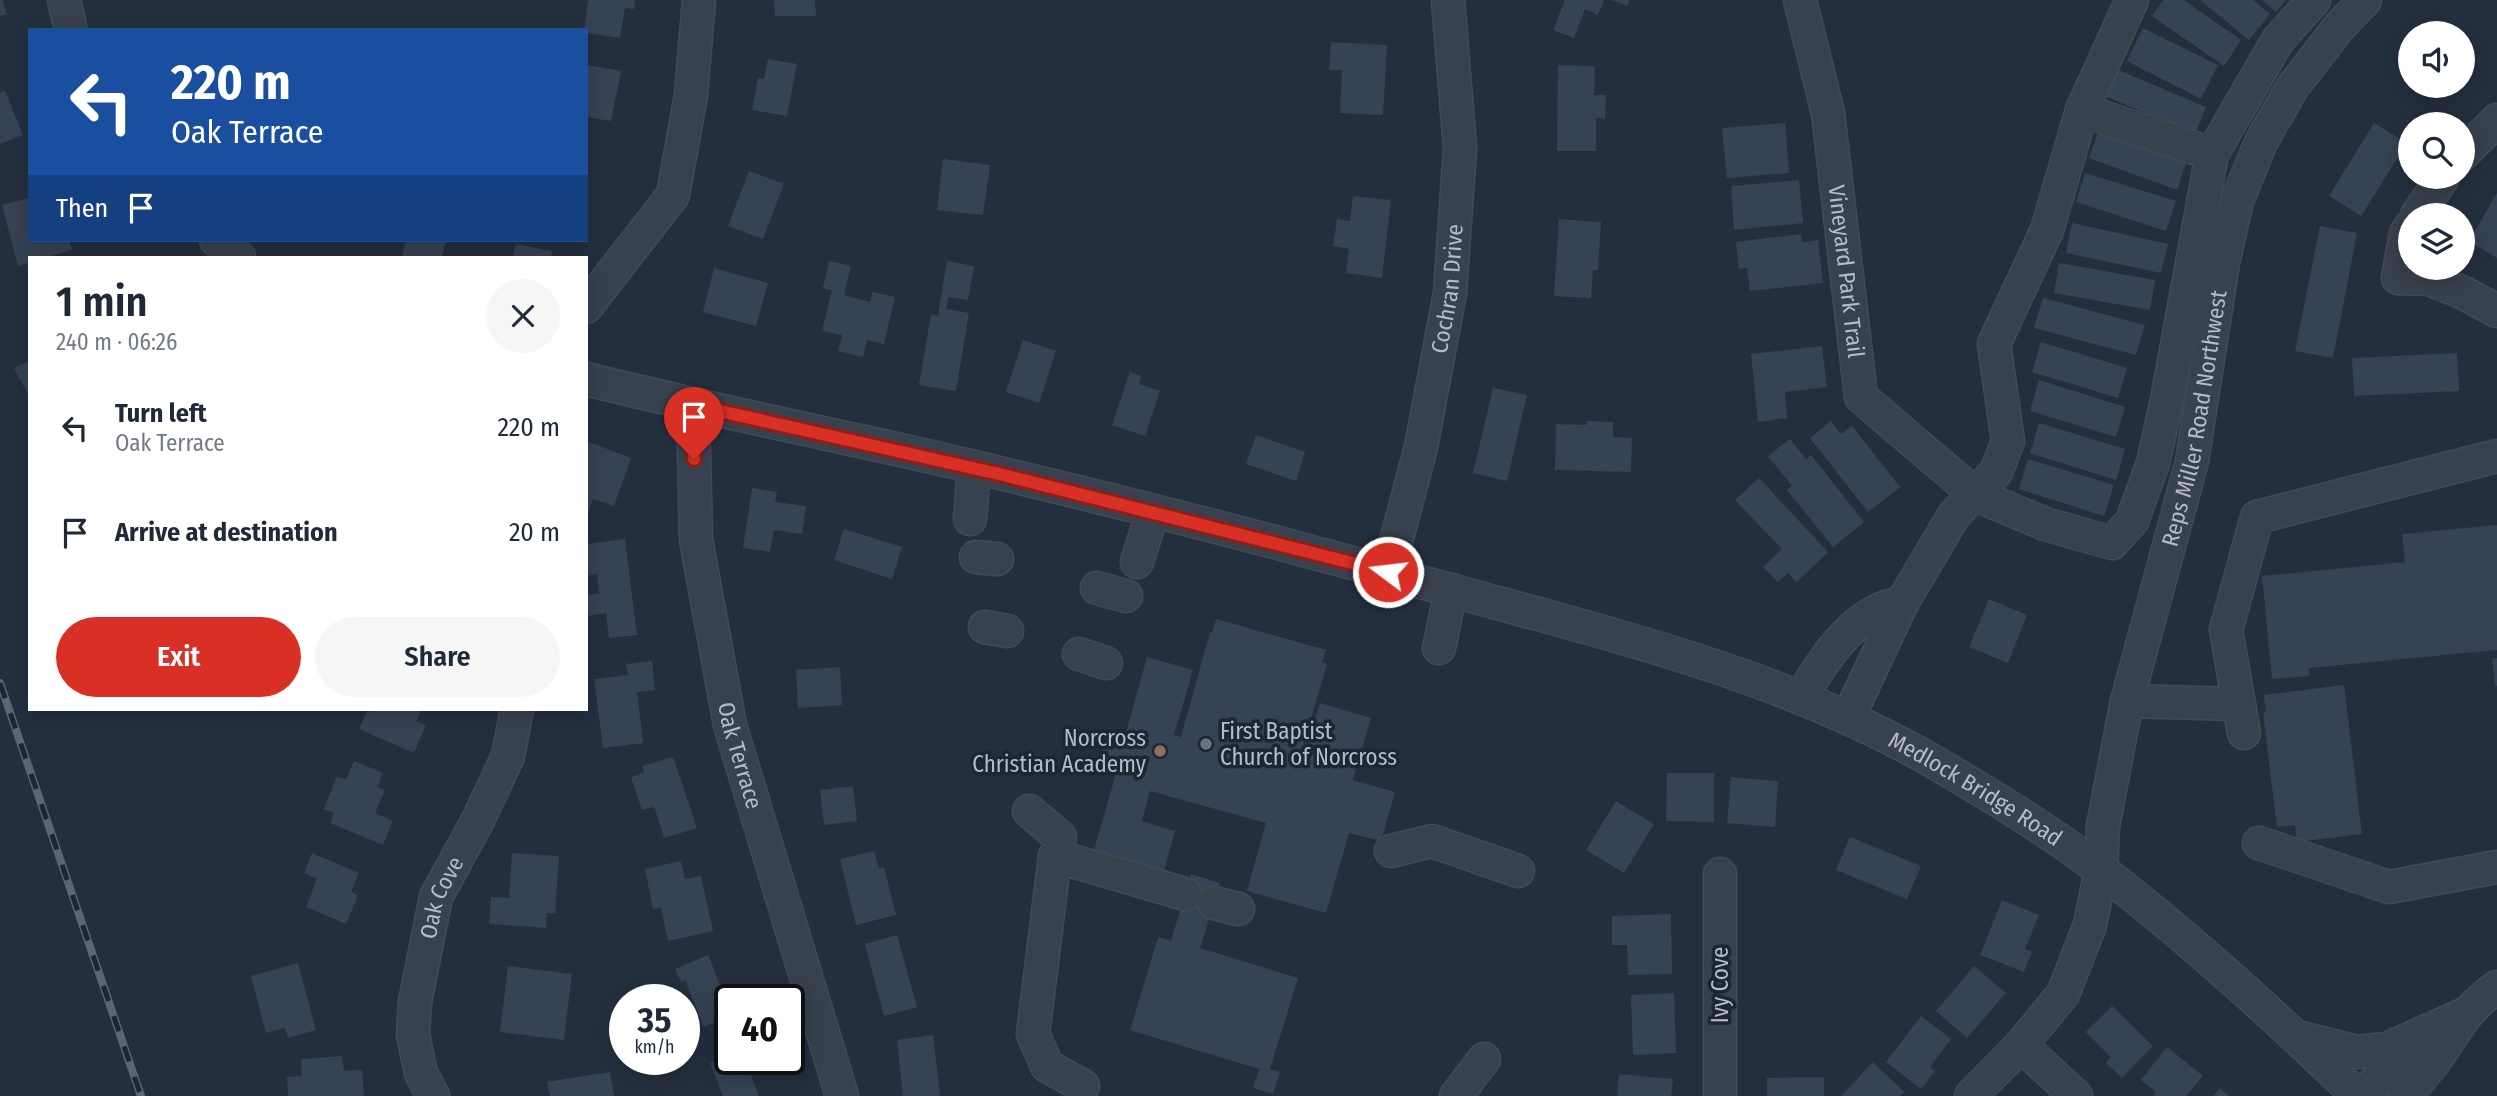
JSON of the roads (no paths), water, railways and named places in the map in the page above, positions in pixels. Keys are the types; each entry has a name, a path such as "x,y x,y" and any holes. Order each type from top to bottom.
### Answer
{"street":[{"path":"64,0 71,28"},
{"path":"588,304 673,195 691,95 699,0"},
{"name":"Cochran Drive","path":"1388,572 1421,447 1450,293 1460,148 1448,0"},
{"name":"Vineyard Park Trail","path":"1800,0 1828,113 1861,397 1976,495 2045,524 2112,543 2132,521 2152,463 2167,400 2212,153 2278,40 2314,0"},
{"path":"1848,718 1902,603 1954,515 1996,472 2008,441 1994,344 2047,230 2082,110 2132,0"},
{"name":"Reps Miller Road Northwest","path":"1971,1096 2021,1045 2063,995 2090,925 2101,870 2103,826 2127,701 2192,461 2223,263 2237,201 2261,142 2292,88 2339,27 2365,0"},
{"path":"2082,110 2212,153"},
{"path":"2475,142 2497,120"},
{"path":"2432,280 2462,292 2497,311"},
{"name":"Medlock Bridge Road","path":"588,379 974,467 1388,572 1653,647 1801,697 1926,757 2025,818 2101,870 2297,1037 2360,1096"},
{"name":"Oak Terrace","path":"693,405 696,540 730,724 842,1096"},
{"path":"2127,701 2241,718 2226,629 2257,517 2497,456"},
{"path":"970,519 974,467"},
{"path":"1137,562 1153,511"},
{"path":"1438,648 1451,590"},
{"path":"1801,697 1837,645 1861,622 1887,605 1902,603"},
{"name":"Oak Cove","path":"433,1096 421,1073 413,1035 415,1002 436,897 478,820 508,756 517,711"},
{"path":"1029,811 1060,837"},
{"path":"1391,852 1432,841 1518,871"},
{"path":"2259,843 2389,887 2497,867"},
{"path":"1083,1087 1047,1066 1033,1034 1055,856 1212,902"},
{"name":"Ivy Cove","path":"1720,874 1720,1096"},
{"path":"2405,1096 2439,1055 2465,1014 2497,987"},
{"path":"2297,1037 2357,1052 2387,1049 2465,1014"},
{"path":"2360,1096 2421,1035"},
{"path":"2021,1045 2076,1096"},
{"path":"1456,1096 1484,1059"}],"railway":[{"path":"0,683 141,1096"}],"place":[{"name":"First Baptist Church of Norcross","path":"1206,744"},
{"name":"Norcross Christian Academy","path":"1160,751"}]}
